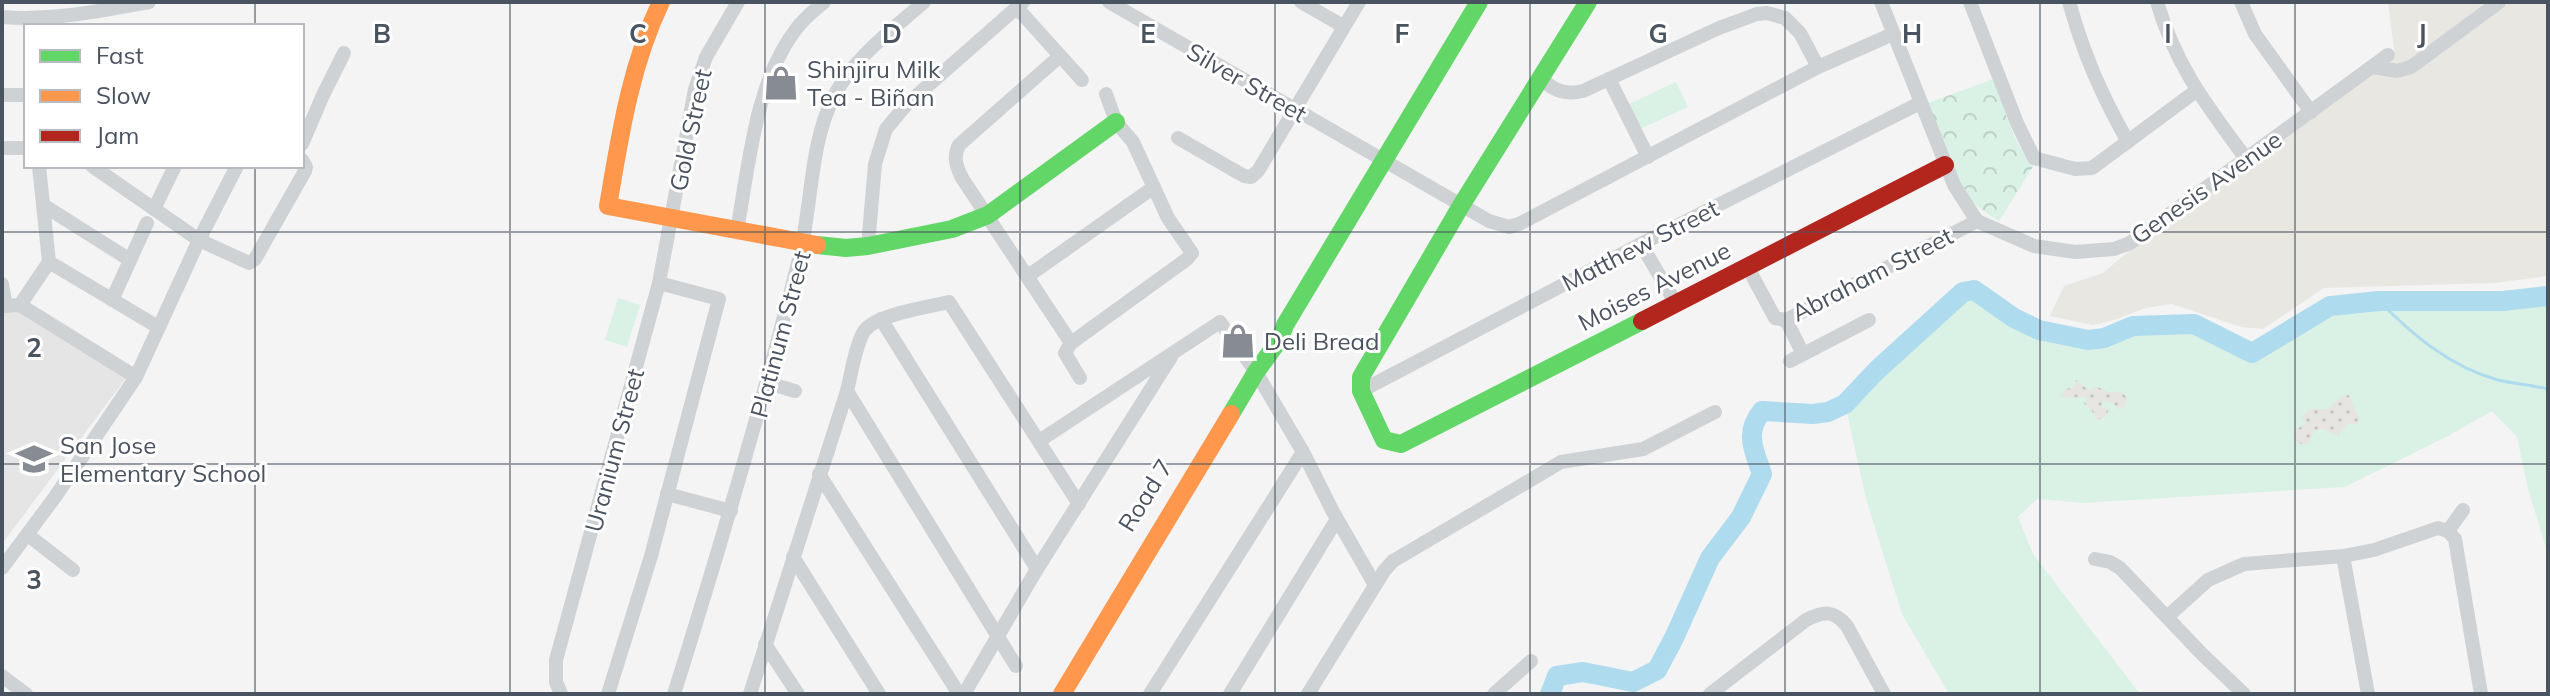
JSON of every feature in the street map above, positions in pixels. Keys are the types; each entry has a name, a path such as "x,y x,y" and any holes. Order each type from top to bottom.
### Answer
{"street":[{"path":"2,17 30,20 149,2"},
{"path":"661,2 651,20 631,79 608,206 829,247 868,246 972,223 988,215 1116,122"},
{"name":"Gold Street","path":"671,218 695,89 706,57 738,2"},
{"path":"737,230 768,79 797,27 824,2"},
{"name":"Platinum Street","path":"674,694 768,383 804,242 820,134 832,99 849,71 924,2"},
{"name":"Silver Street","path":"1109,2 1489,221 1509,227 1648,157"},
{"path":"1301,2 1343,26"},
{"path":"1178,138 1244,176 1251,177 1258,171 1359,2"},
{"name":"Road 7","path":"1051,694 1255,369 1280,339 1285,325 1479,2"},
{"path":"1361,391 1361,377 1462,204 1588,2"},
{"path":"1881,2 1945,165 1958,194 1977,221"},
{"path":"1970,2 2017,123 2034,158 2075,169 2092,168 2196,91"},
{"path":"2069,2 2081,47 2100,91 2128,142"},
{"path":"2157,2 2165,27 2196,91 2247,160"},
{"path":"2241,2 2255,34 2311,112"},
{"path":"2373,67 2397,71 2411,67 2499,2"},
{"path":"868,246 875,164 886,129 906,105 1020,5 1082,80"},
{"path":"1542,79 1552,89 1583,91 1719,28 1767,13 1785,18 1800,33 1818,67"},
{"path":"1609,79 1648,157 1818,67 1893,34"},
{"path":"304,139 344,53"},
{"name":"Genesis Avenue","path":"1977,221 2034,246 2075,252 2114,249 2130,243 2388,55"},
{"path":"1060,56 959,145 955,161 962,178 1071,343"},
{"path":"1080,378 1065,353 1071,343 1192,253 1168,218 1133,142 1116,122 1106,94"},
{"path":"2,95 24,95"},
{"name":"Matthew Street","path":"1361,391 1641,244 1920,103"},
{"path":"2,148 24,148"},
{"path":"95,168 199,240 246,263 253,262 305,171 304,164"},
{"name":"Moises Avenue","path":"1361,391 1384,440 1401,444 1945,165"},
{"path":"9,306 49,262 39,168"},
{"path":"154,209 174,168"},
{"path":"2,568 136,377 236,168"},
{"path":"1028,276 1154,187"},
{"path":"43,205 130,260"},
{"name":"Uranium Street","path":"558,688 556,660 659,283 671,218"},
{"name":"Abraham Street","path":"1747,266 1775,318 1786,320 1977,221"},
{"path":"112,300 147,223"},
{"path":"1641,244 1675,302"},
{"path":"49,262 158,327"},
{"path":"608,694 651,556 719,299 659,283"},
{"path":"2,284 9,306 136,377"},
{"path":"750,694 866,329 881,319 949,302 1079,504"},
{"path":"881,319 1037,569"},
{"path":"1786,320 1796,357 1869,320"},
{"path":"1039,441 1220,322 1255,369 1375,585"},
{"path":"819,474 961,694 1175,352"},
{"path":"768,383 795,391"},
{"path":"847,391 1016,666"},
{"path":"1308,694 1393,561 1561,462 1643,449 1715,412"},
{"path":"1150,694 1303,452"},
{"path":"667,494 731,511"},
{"path":"2448,531 2463,510"},
{"path":"1230,694 1337,519"},
{"path":"2167,617 2208,580 2244,564 2343,556 2374,550 2438,528 2448,531 2455,539 2481,694"},
{"path":"28,535 73,570"},
{"name":"Road 7","path":"1062,694 1147,545"},
{"path":"2343,556 2368,694"},
{"path":"793,557 879,694"},
{"path":"2095,559 2120,568 2244,694"},
{"path":"1710,694 1806,620 1818,613 1830,612 1847,626 1884,694"},
{"path":"765,644 798,694"},
{"path":"1494,694 1531,661"},
{"path":"2,676 26,694"}],"shaded area":[{"path":"2388,2 2548,2 2548,276 2495,283 2324,288 2263,329 2241,327 2172,304 2146,308 2093,325 2050,316 2064,286 2103,273 2131,249 2395,57"},
{"name":"San Jose Elementary School","path":"22,310 129,374 2,544 2,312"}],"green space":[{"path":"1993,79 2015,137 2034,165 1999,221 1975,204 1962,186 1928,103"},
{"path":"1676,82 1688,107 1638,130 1627,105"},
{"path":"1974,290 2014,318 2039,330 2088,340 2104,338 2133,326 2194,324 2252,353 2330,306 2379,301 2503,301 2548,296 2548,554 2528,489 2517,437 2492,411 2345,487 2083,503 2037,499 2018,517 2033,554 2140,694 1949,694 1902,614 1866,499 1845,404 1943,308 1963,292"},
{"path":"618,298 640,305 627,347 605,340"}],"sand":[{"path":"2076,380 2090,391 2095,386 2109,392 2121,392 2127,398 2126,406 2119,410 2113,403 2104,401 2101,406 2109,410 2105,417 2097,420 2084,404 2087,397 2061,396 2066,389 2073,387"},
{"path":"2349,395 2359,418 2356,425 2348,423 2338,436 2322,429 2314,431 2309,443 2304,445 2294,441 2294,431 2306,423 2301,418 2309,409 2328,409 2342,396"}],"waterway":[{"path":"1550,694 1557,676 1583,672 1633,682 1657,670 1710,558 1741,517 1762,474 1752,434 1762,411 1813,414 1828,412 1845,404 1876,371 1963,292 1974,290 2014,318 2039,330 2088,340 2104,338 2133,326 2194,324 2252,353 2330,306 2379,301 2503,301 2548,296"},
{"path":"2379,301 2419,338 2464,367 2498,380 2548,389"}],"traffic: fast":[{"path":"1231,414 1280,339 1285,325 1479,2"},
{"path":"1588,2 1462,204 1361,377 1361,391 1384,440 1401,444 1642,321"},
{"path":"817,245 846,248 868,246 952,229 988,215 1116,122"}],"traffic: slow":[{"path":"661,2 634,77 608,206 817,245"},
{"path":"1062,694 1231,414"}],"traffic: jam":[{"path":"1642,321 1945,165"}],"place":[{"name":"Shinjiru Milk Tea - Biñan","path":"781,83"},
{"name":"Deli Bread","path":"1238,341"},
{"name":"San Jose Elementary School","path":"34,459"}]}
